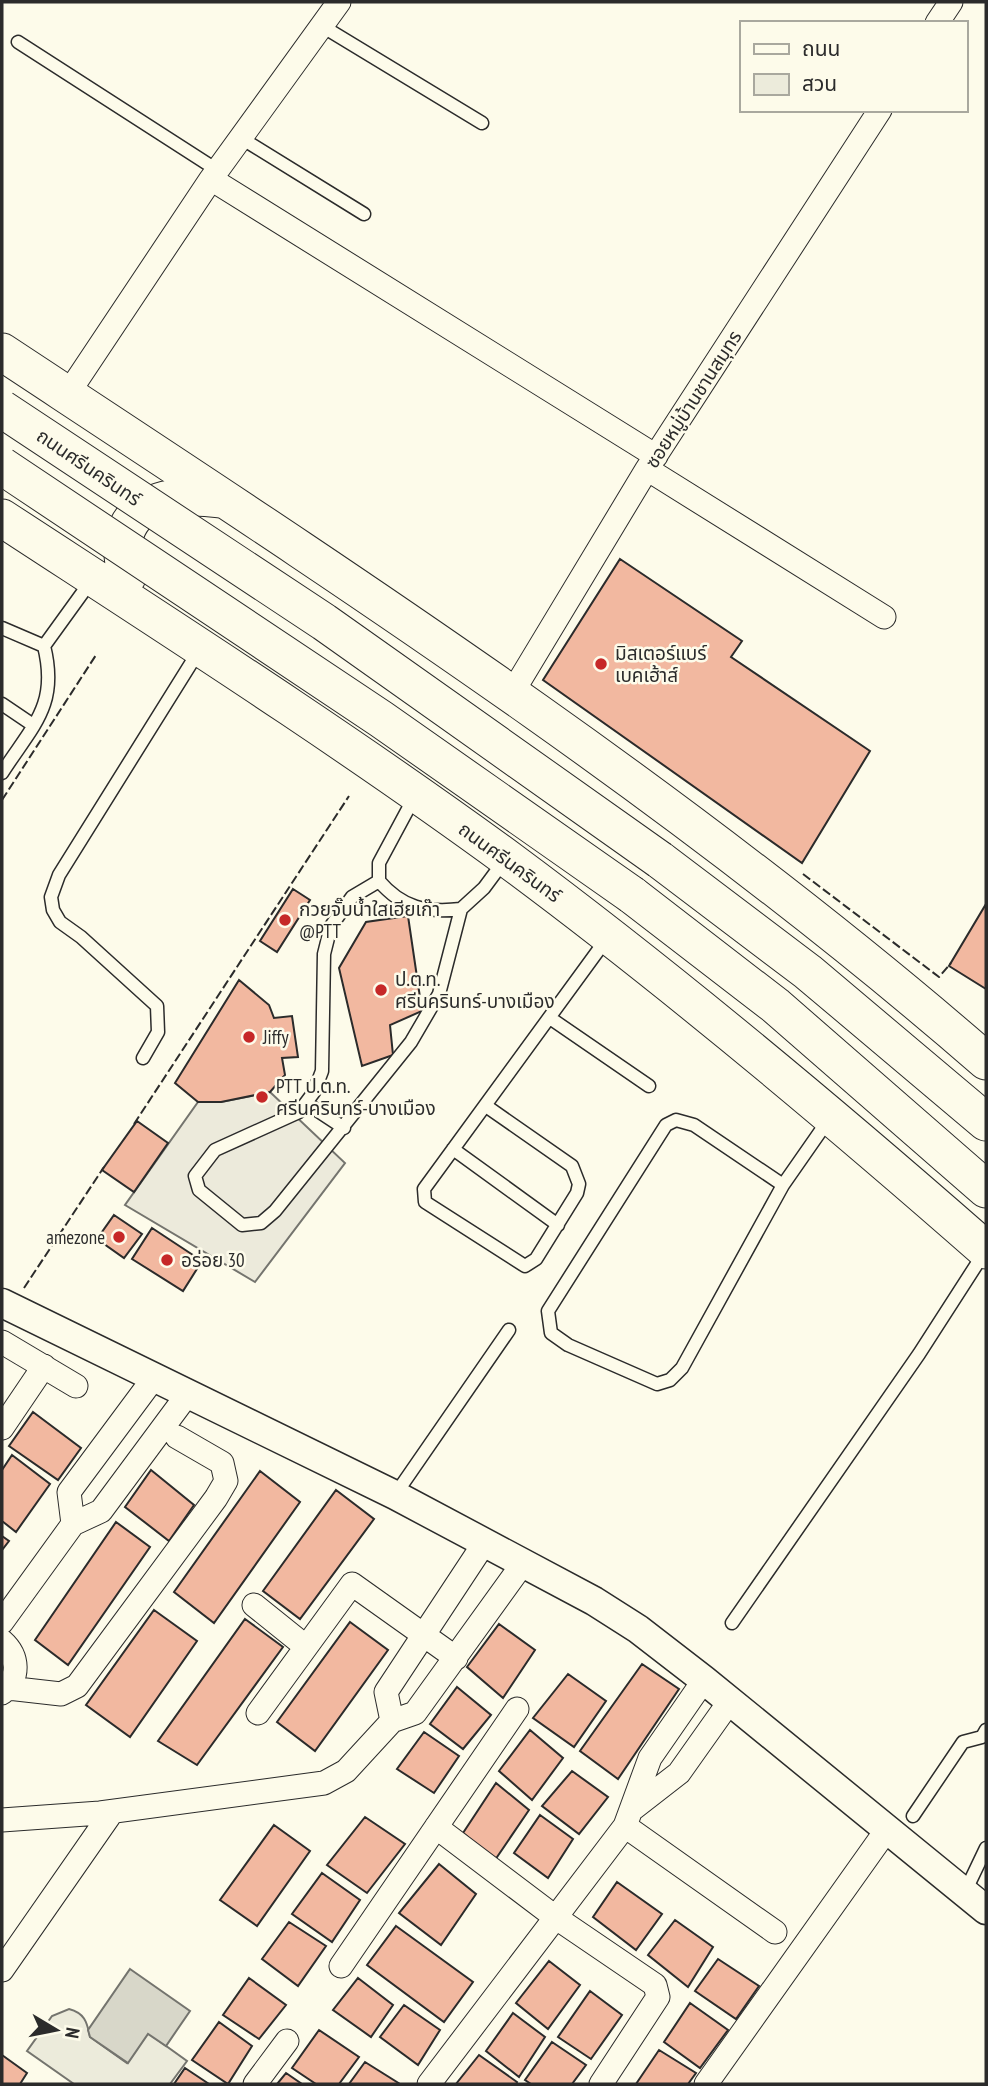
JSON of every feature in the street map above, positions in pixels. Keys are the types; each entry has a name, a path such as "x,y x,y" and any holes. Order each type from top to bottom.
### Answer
{"main road":[{"path":"2,352 512,693 713,838 866,959 986,1061"},
{"name":"ถนนศรีนครินทร์","path":"2,409 324,622 660,860 808,972 986,1122"},
{"path":"2,466 371,712 632,895 776,1006 986,1189"},
{"path":"149,615 136,597 125,571 124,538 130,524 144,508 168,497 192,495 221,499"},
{"name":"ถนนศรีนครินทร์","path":"2,518 416,794 507,858 609,935 832,1115 986,1250"}],"street":[{"path":"67,395 214,175 339,2"},
{"path":"938,21 951,2"},
{"name":"ซอยหมู่บ้านชานสมุทร","path":"512,693 652,462 879,112"},
{"path":"214,175 884,617"},
{"path":"2,1303 395,1495 524,1562 638,1629 730,1700 900,1822 975,1902"},
{"path":"2,1342 76,1386"},
{"path":"2,1428 44,1366"},
{"path":"73,1524 69,1492 153,1379"},
{"path":"2,1622 73,1524 101,1511 187,1395"},
{"path":"2,1640 12,1652 16,1664 5,1691 61,1694 77,1686 226,1481 222,1463 177,1437"},
{"path":"392,1721 386,1692 485,1542"},
{"path":"2,1820 112,1812 324,1783 346,1771 392,1721 415,1713 524,1562"},
{"path":"258,1713 352,1584 456,1658"},
{"path":"254,1605 305,1646"},
{"path":"630,1817 650,1758 704,1680"},
{"path":"429,2084 630,1817 679,1773 730,1700"},
{"path":"341,1966 517,1709"},
{"path":"2,1970 112,1812"},
{"path":"630,1817 775,1932"},
{"path":"706,2084 900,1822"},
{"path":"436,1826 555,1917 655,1985 658,1997 650,2014 601,2084"},
{"path":"255,2084 287,2041"}],"lane":[{"path":"322,26 482,123"},
{"path":"18,43 214,175"},
{"path":"241,138 364,215"},
{"path":"2,773 47,703 49,668 44,646 93,578"},
{"path":"2,628 44,646"},
{"path":"142,1058 158,1032 157,1006 81,937 60,922 53,911 51,897 59,875 200,649"},
{"path":"2,704 33,725"},
{"path":"416,794 379,863 379,881 395,899 443,911 461,909"},
{"path":"379,881 352,897 331,926 324,954 322,1071 314,1092 299,1112 215,1150 195,1176 199,1190 242,1225 261,1223 275,1211 411,1042 439,994 461,909 484,888 507,858"},
{"path":"486,1106 572,1166 577,1174 577,1193 536,1259 525,1266 425,1202 424,1189 609,935"},
{"path":"550,1018 649,1086"},
{"path":"306,1102 344,1128"},
{"path":"783,1185 694,1125 676,1119 666,1125 548,1311 551,1333 568,1345 657,1384 670,1380 682,1368 783,1185 832,1115"},
{"path":"453,1149 558,1225"},
{"path":"732,1623 919,1354 986,1250"},
{"path":"395,1495 509,1330"},
{"path":"900,1822 963,1742 982,1737 986,1730"},
{"path":"975,1902 986,1848"}],"green space":[{"path":"69,2009 84,2019 90,2037 127,2063 148,2033 187,2061 170,2084 74,2084 27,2051 52,2016"}],"shaded area":[{"path":"270,1092 345,1163 255,1282 125,1205 198,1102 221,1102"},
{"path":"130,1969 190,2011 166,2046 148,2034 128,2063 90,2037 88,2030"}],"building":[{"path":"620,559 742,641 731,657 870,751 802,863 543,680"},
{"name":"กวยจั๊บน้ำใสเฮียเก๊า @PTT","path":"293,889 310,900 277,952 260,941"},
{"path":"986,904 986,989 949,966"},
{"name":"ป.ต.ท. ศรีนครินทร์-บางเมือง","path":"408,916 422,1011 390,1025 393,1055 362,1066 339,968 366,922"},
{"name":"Jiffy","path":"239,980 269,1005 274,1018 292,1016 298,1057 282,1058 285,1075 270,1092 221,1102 198,1102 175,1083"},
{"path":"137,1121 168,1143 134,1192 102,1170"},
{"name":"amezone","path":"114,1215 142,1234 124,1258 97,1239"},
{"name":"อร่อย 30","path":"152,1228 202,1261 183,1291 132,1259"},
{"path":"33,1412 81,1448 58,1480 9,1446"},
{"path":"12,1455 50,1484 16,1532 2,1521 2,1470"},
{"path":"151,1470 194,1505 169,1541 125,1507"},
{"path":"260,1471 300,1502 214,1623 174,1592"},
{"path":"336,1490 374,1519 300,1619 263,1591"},
{"path":"116,1522 150,1547 68,1665 35,1640"},
{"path":"2,1536 9,1541 2,1550"},
{"path":"154,1610 197,1641 130,1737 86,1705"},
{"path":"245,1619 283,1647 197,1765 158,1741"},
{"path":"350,1622 388,1650 315,1751 277,1722"},
{"path":"499,1624 535,1650 503,1698 467,1667"},
{"path":"642,1664 679,1689 618,1779 580,1751"},
{"path":"568,1674 606,1701 574,1747 533,1718"},
{"path":"457,1687 491,1715 463,1749 430,1724"},
{"path":"530,1730 563,1758 532,1800 499,1771"},
{"path":"424,1732 459,1756 434,1793 397,1769"},
{"path":"572,1771 608,1797 579,1834 542,1806"},
{"path":"496,1783 529,1810 495,1860 463,1833"},
{"path":"540,1815 573,1839 548,1878 514,1853"},
{"path":"365,1817 405,1844 367,1893 327,1865"},
{"path":"274,1825 310,1851 257,1926 220,1900"},
{"path":"439,1864 476,1894 441,1945 399,1913"},
{"path":"322,1873 360,1900 332,1942 292,1914"},
{"path":"617,1882 662,1914 636,1950 593,1917"},
{"path":"675,1920 713,1947 688,1987 648,1955"},
{"path":"289,1922 326,1946 298,1986 262,1959"},
{"path":"396,1926 473,1982 444,2022 367,1965"},
{"path":"718,1959 759,1986 736,2019 695,1991"},
{"path":"549,1961 580,1985 548,2029 516,2003"},
{"path":"249,1978 286,2005 259,2039 223,2015"},
{"path":"358,1978 393,2005 371,2037 333,2010"},
{"path":"590,1991 622,2015 591,2059 558,2037"},
{"path":"690,2003 728,2030 700,2068 664,2042"},
{"path":"404,2005 440,2030 418,2065 380,2037"},
{"path":"513,2013 545,2037 519,2077 486,2051"},
{"path":"219,2022 252,2046 228,2084 192,2060"},
{"path":"319,2030 359,2057 339,2084 316,2084 292,2068"},
{"path":"552,2042 586,2065 572,2084 531,2084 525,2080"},
{"path":"659,2050 696,2073 688,2084 636,2084"},
{"path":"2,2055 27,2073 20,2084 2,2084"},
{"path":"479,2055 517,2082 516,2084 456,2084"},
{"path":"365,2062 400,2084 349,2084"},
{"path":"185,2068 209,2084 174,2084"},
{"path":"286,2073 302,2084 277,2084"}],"fence":[{"path":"2,800 96,655"},
{"path":"134,1124 349,796"},
{"path":"803,874 939,977 951,963"},
{"path":"24,1288 104,1167"}],"place":[{"name":"มิสเตอร์แบร์ เบคเฮ้าส์","path":"601,664"},
{"name":"กวยจั๊บน้ำใสเฮียเก๊า @PTT","path":"285,920"},
{"name":"ป.ต.ท. ศรีนครินทร์-บางเมือง","path":"381,990"},
{"name":"Jiffy","path":"249,1037"},
{"name":"PTT ป.ต.ท. ศรีนครินทร์-บางเมือง","path":"262,1097"},
{"name":"amezone","path":"119,1237"},
{"name":"อร่อย 30","path":"167,1260"}]}
